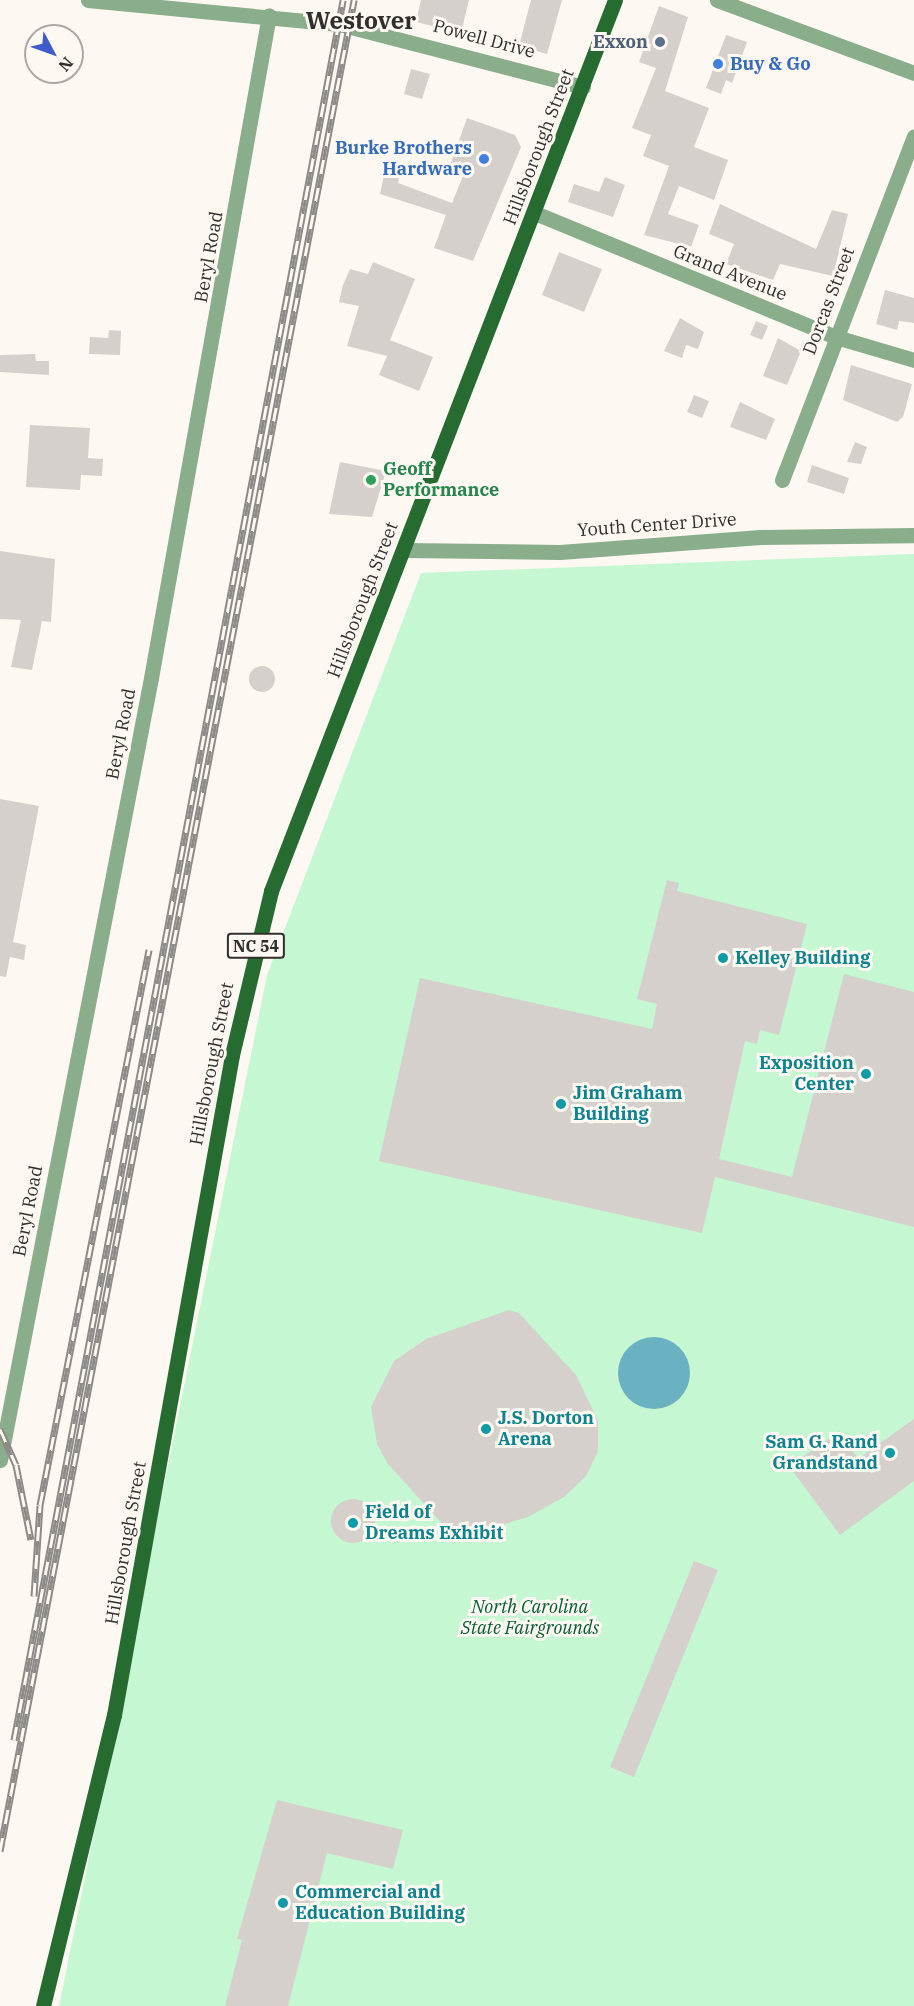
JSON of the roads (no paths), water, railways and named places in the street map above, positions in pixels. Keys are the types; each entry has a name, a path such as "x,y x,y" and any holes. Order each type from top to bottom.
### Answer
{"main road":[{"name":"Hillsborough Street","path":"43,2006 114,1715 253,958 281,865 535,213 615,0"}],"street":[{"name":"Powell Drive","path":"88,0 269,15 373,31 583,87"},
{"path":"717,0 914,73"},
{"name":"Beryl Road","path":"0,1460 155,657 269,15"},
{"name":"Dorcas Street","path":"782,480 914,136"},
{"name":"Grand Avenue","path":"535,213 836,337 914,360"},
{"name":"Youth Center Drive","path":"404,550 560,552 760,537 914,535"}],"water":[{"path":"647,1337 661,1337 680,1347 690,1366 690,1380 680,1399 661,1409 647,1409 628,1399 618,1380 618,1366 628,1347"}],"railway":[{"path":"14,1740 343,0"},
{"path":"0,1851 354,0"},
{"path":"34,1596 40,1505 149,950"},
{"path":"0,1429 16,1465 31,1540"}],"place":[{"name":"Exxon","path":"660,42"},
{"name":"Buy & Go","path":"718,64"},
{"name":"Burke Brothers Hardware","path":"484,159"},
{"name":"Geoff Performance","path":"371,480"},
{"name":"Kelley Building","path":"723,958"},
{"name":"Exposition Center","path":"866,1074"},
{"name":"Jim Graham Building","path":"561,1104"},
{"name":"J.S. Dorton Arena","path":"486,1429"},
{"name":"Sam G. Rand Grandstand","path":"890,1453"},
{"name":"Field of Dreams Exhibit","path":"353,1523"},
{"name":"Commercial and Education Building","path":"283,1903"}],"district":[{"name":"Westover","path":"361,21"}],"park label":[{"name":"North Carolina State Fairgrounds","path":"530,1618"}]}
